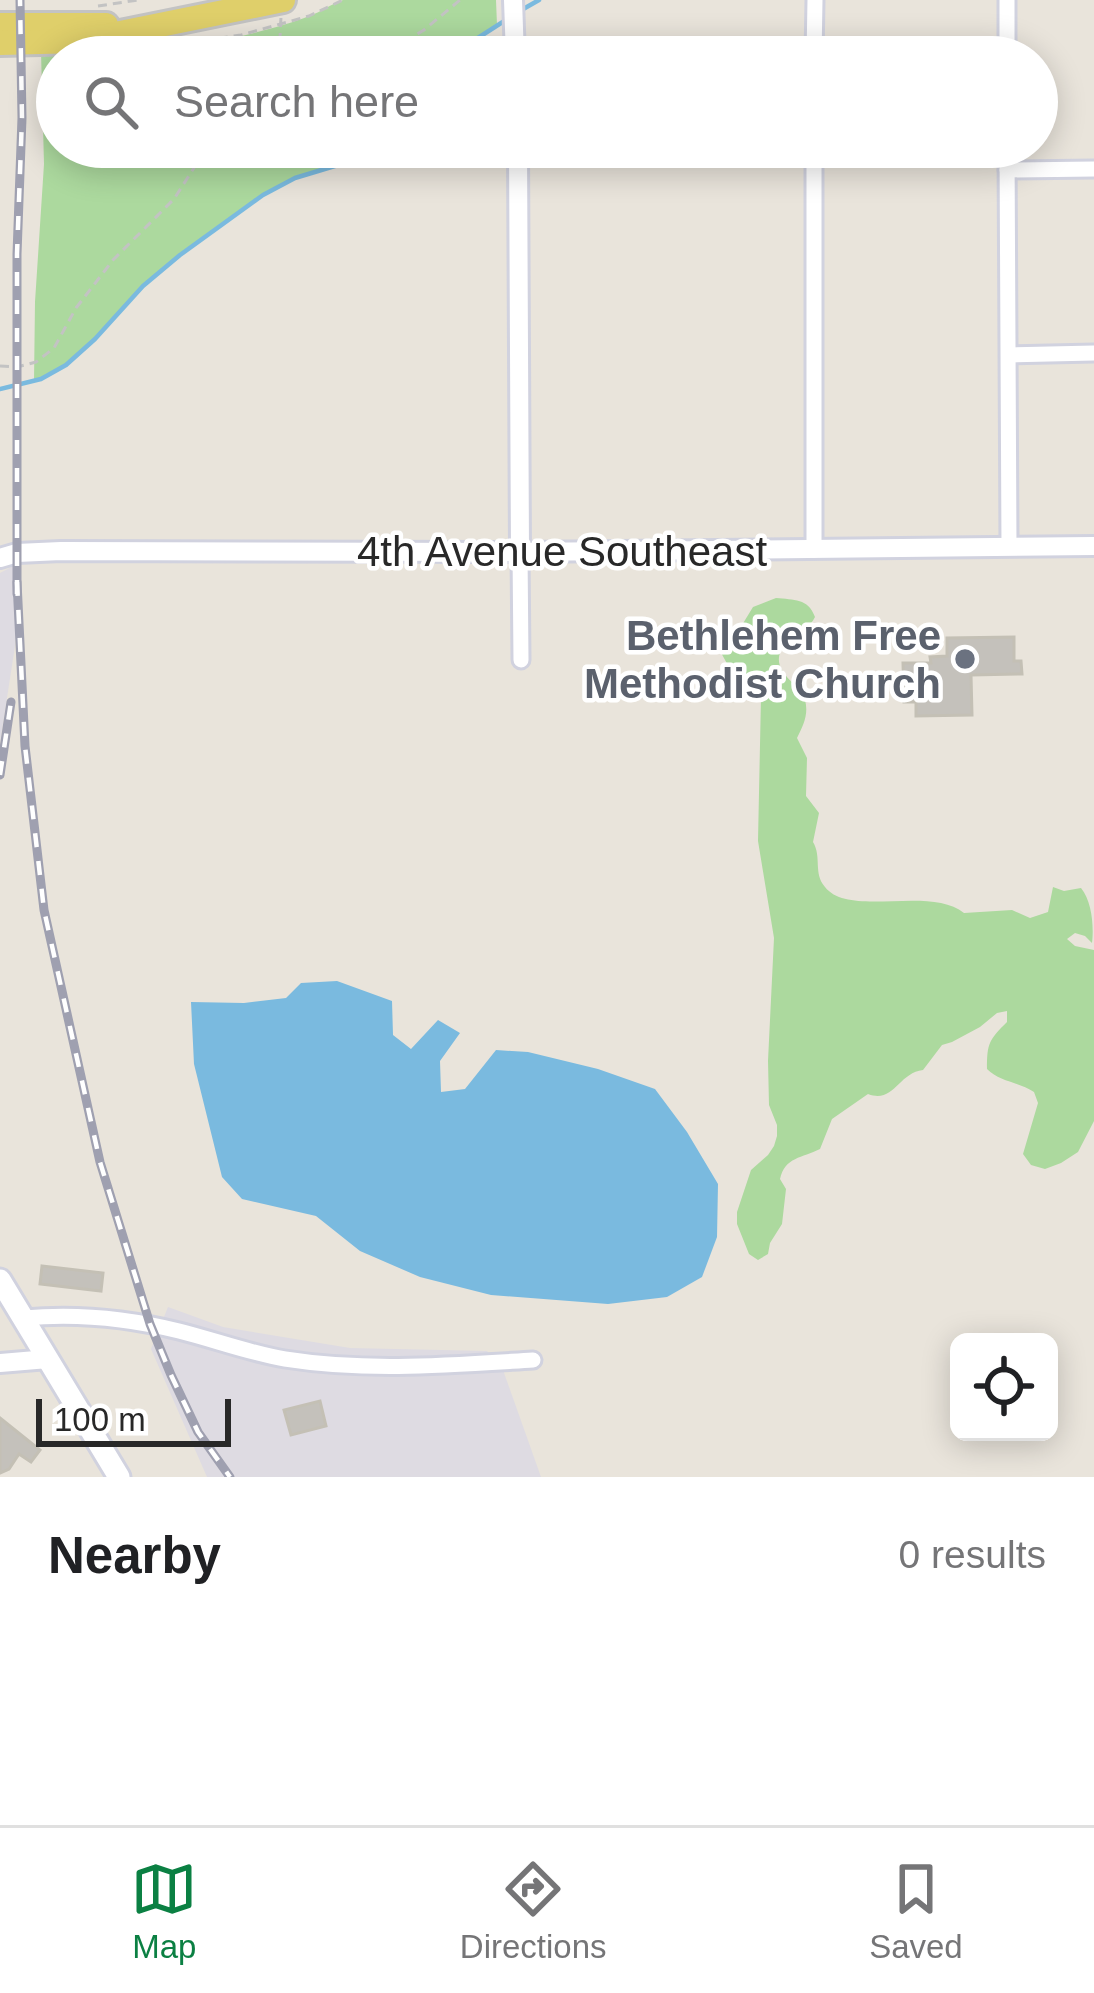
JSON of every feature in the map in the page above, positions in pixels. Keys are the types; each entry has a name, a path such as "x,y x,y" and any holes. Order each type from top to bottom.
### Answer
{"main road":[{"path":"104,36 282,6"},
{"path":"0,25 144,27"},
{"path":"0,43 36,42"},
{"path":"0,1280 119,1477"}],"street":[{"path":"513,0 514,36"},
{"path":"814,36 815,0"},
{"path":"1007,0 1007,36"},
{"path":"518,168 521,660"},
{"path":"814,168 814,550"},
{"path":"1009,547 1007,170 1094,169"},
{"path":"1009,355 1094,353"},
{"name":"4th Avenue Southeast","path":"0,558 30,552 1094,546"},
{"path":"24,1318 124,1319 262,1354 324,1364 431,1367 533,1360"},
{"path":"0,1363 48,1359"}],"path":[{"path":"280,36 282,6 310,16 343,0"},
{"path":"415,36 460,0"},
{"path":"0,366 36,362 54,348 76,308 113,260 174,199 195,168"}],"shaded area":[{"path":"17,564 15,646 0,743 0,573"},
{"path":"168,1307 223,1327 350,1348 487,1351 503,1370 541,1477 207,1477 151,1349"}],"green space":[{"path":"343,0 496,0 497,25 480,36 241,36"},
{"path":"44,168 326,168 289,181 234,215 154,276 79,355 34,381"},
{"path":"776,598 804,603 815,617 783,647 779,658 806,705 797,738 807,758 806,796 819,813 813,842 825,887 852,900 931,901 964,913 1012,910 1030,918 1048,912 1053,887 1064,891 1081,888 1085,893 1092,943 1075,933 1067,939 1094,950 1094,1121 1078,1152 1045,1169 1031,1165 1023,1154 1038,1103 1034,1092 987,1069 990,1042 1007,1022 1007,1011 997,1013 942,1045 923,1070 890,1092 868,1094 832,1119 820,1149 786,1166 780,1179 786,1189 782,1224 768,1254 758,1260 749,1254 737,1212 751,1170 768,1155 777,1136 769,1105 768,1061 774,938 758,841 761,697 757,687 730,669 714,640 721,632 742,625 753,607"}],"water":[{"path":"337,981 392,1001 393,1035 411,1049 438,1020 460,1033 440,1061 441,1092 465,1089 496,1050 528,1052 598,1069 655,1089 718,1184 717,1237 702,1277 667,1297 608,1304 491,1295 420,1277 360,1251 316,1216 242,1199 222,1177 194,1064 191,1002 286,998 301,983"}],"building":[{"path":"1014,637 1014,661 1021,661 1022,674 971,675 972,715 916,716 916,702 904,702 903,663 931,663 930,657 947,656 947,638"},
{"path":"42,1266 103,1273 101,1291 40,1284"},
{"path":"320,1401 326,1426 291,1435 284,1410"},
{"path":"0,1418 40,1450 31,1462 19,1454 0,1473"}],"waterway":[{"path":"518,12 539,0"},
{"path":"481,36 509,18"},
{"path":"0,389 41,379 66,365 180,255 263,195 328,168"}],"railway":[{"path":"17,594 20,0"},
{"path":"17,582 25,746 44,910 100,1162 150,1324 171,1375 198,1432 230,1477"},
{"path":"0,775 11,702"}],"place":[{"name":"Bethlehem Free Methodist Church","path":"965,659"}]}
